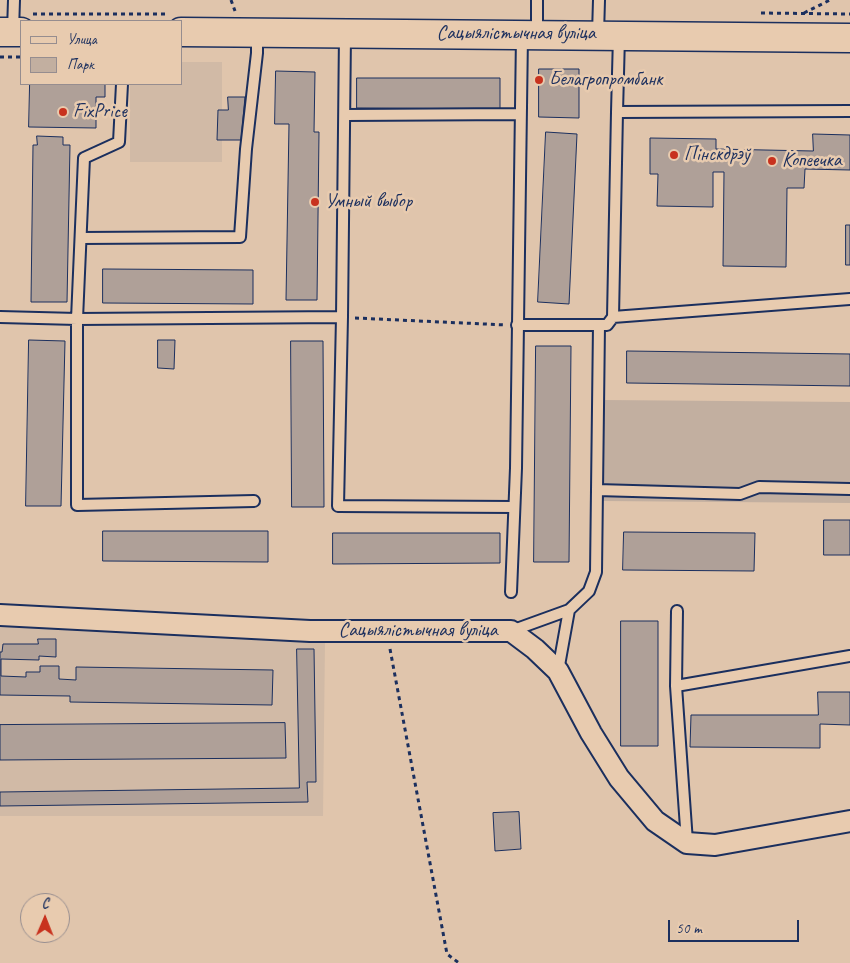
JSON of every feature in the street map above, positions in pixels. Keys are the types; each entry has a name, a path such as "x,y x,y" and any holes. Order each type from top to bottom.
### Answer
{"main road":[{"name":"Сацыялістычная вуліца","path":"182,32 850,38"}],"street":[{"name":"Сацыялістычная вуліца","path":"0,615 310,631 511,631 535,649 558,671 591,733 619,778 655,821 687,843"},
{"path":"687,843 715,845 850,821"}],"lane":[{"path":"14,0 14,38"},
{"path":"511,592 520,114 529,34 537,0"},
{"path":"517,325 607,325 613,317 617,112 608,35 599,0"},
{"path":"81,238 240,237 246,149 257,53 257,33"},
{"path":"345,33 338,506 514,506"},
{"path":"122,85 119,142 84,158 77,319 77,505 254,500"},
{"path":"617,112 850,111"},
{"path":"345,115 520,114"},
{"path":"613,317 850,299"},
{"path":"0,317 77,319 342,317"},
{"path":"511,631 569,610 589,591 596,572 598,325"},
{"path":"597,490 740,494 759,487 850,489"},
{"path":"558,671 569,610"},
{"path":"677,611 676,686 687,843"},
{"path":"676,686 850,656"}],"path":[{"path":"231,0 236,14"},
{"path":"803,13 830,0"},
{"path":"0,58 14,38"},
{"path":"342,317 517,325"},
{"path":"387,631 447,954 459,963"}],"shaded area":[{"path":"182,62 222,62 222,162 130,162 130,85 182,85"},
{"path":"0,625 325,642 323,816 0,816"}],"green space":[{"path":"604,400 850,402 850,503 603,501"}],"building":[{"path":"539,69 579,69 579,118 539,117"},
{"path":"276,71 315,72 314,132 319,132 317,300 286,300 289,124 275,124"},
{"path":"357,78 500,78 500,109 357,108"},
{"name":"FixPrice","path":"30,85 105,85 105,97 96,97 96,128 29,127"},
{"path":"228,97 245,97 241,140 217,140 218,110 228,110"},
{"path":"546,132 577,134 569,304 538,302"},
{"path":"813,134 850,135 850,170 805,169 804,188 787,188 786,267 723,266 724,172 713,172 713,207 657,206 658,174 650,174 650,138 716,139 716,149 813,151"},
{"path":"37,136 63,137 63,145 70,145 67,302 31,302 33,145 37,145"},
{"path":"846,225 850,225 850,265 846,265"},
{"path":"103,269 253,270 253,304 103,303"},
{"path":"29,340 65,341 61,506 26,506"},
{"path":"158,340 175,340 174,369 158,368"},
{"path":"291,341 323,341 324,507 292,507"},
{"path":"536,346 571,346 569,562 534,562"},
{"path":"627,351 850,354 850,386 627,383"},
{"path":"824,520 850,520 850,555 824,555"},
{"path":"103,531 268,531 268,562 103,561"},
{"path":"624,532 755,533 754,571 623,570"},
{"path":"333,533 500,533 500,563 333,564"},
{"path":"621,621 658,621 658,746 621,746"},
{"path":"38,639 56,639 56,657 39,656 39,660 1,659 1,676 26,677 26,672 40,672 40,666 59,666 59,679 76,680 76,667 273,670 272,705 70,702 70,696 0,695 0,652 2,652 3,644 38,644"},
{"path":"297,649 314,649 316,782 307,782 308,802 0,806 0,792 299,788"},
{"path":"818,692 850,692 850,725 820,724 820,748 690,747 691,715 818,715"},
{"path":"285,723 286,758 0,760 0,725"},
{"path":"519,812 521,849 495,851 493,813"}],"place":[{"name":"Белагропромбанк","path":"539,80"},
{"name":"FixPrice","path":"63,112"},
{"name":"Пінскдрэў","path":"674,155"},
{"name":"Копеечка","path":"772,161"},
{"name":"Умный выбор","path":"315,202"}]}
